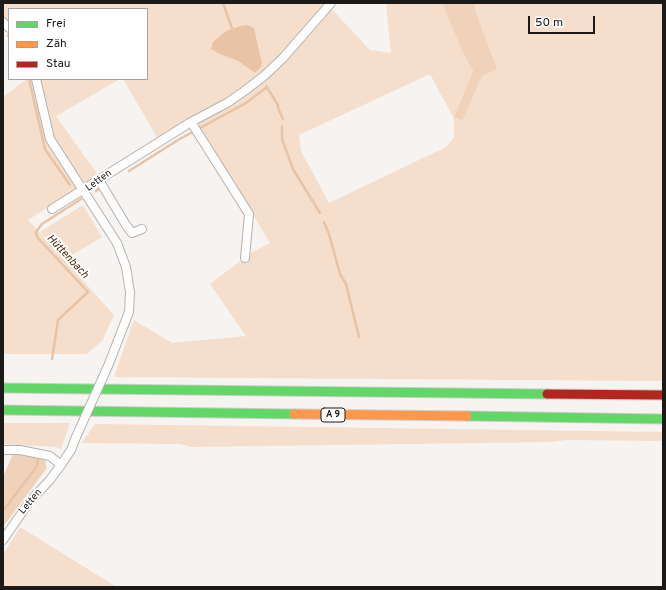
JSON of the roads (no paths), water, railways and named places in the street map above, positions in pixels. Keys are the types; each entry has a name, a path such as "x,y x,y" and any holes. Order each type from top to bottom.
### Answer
{"highway":[{"path":"3,388 663,395"},
{"name":"A 9","path":"3,410 663,418"}],"street":[{"name":"Letten","path":"3,540 30,501 49,482 71,450 108,366 129,312 129,282 126,267 117,243 83,190 191,122 228,103 264,76 283,58 331,3"},
{"path":"36,80 50,139 83,190 52,209"},
{"path":"191,122 249,214 245,258"},
{"path":"99,180 132,233 142,229"},
{"path":"3,450 20,450 50,456 61,465"}],"waterway":[{"path":"223,3 233,31"},
{"path":"29,80 45,149 70,185"},
{"path":"266,86 278,105 283,119"},
{"name":"Hüttenbach","path":"129,171 178,140 246,103 267,87"},
{"path":"282,126 282,139 293,169 320,213"},
{"name":"Hüttenbach","path":"96,191 100,188"},
{"name":"Hüttenbach","path":"52,359 58,320 88,292 37,237 36,232 42,224 81,199"},
{"path":"324,222 329,234 340,274 346,284 359,337"},
{"path":"3,511 37,466 38,460"}]}
